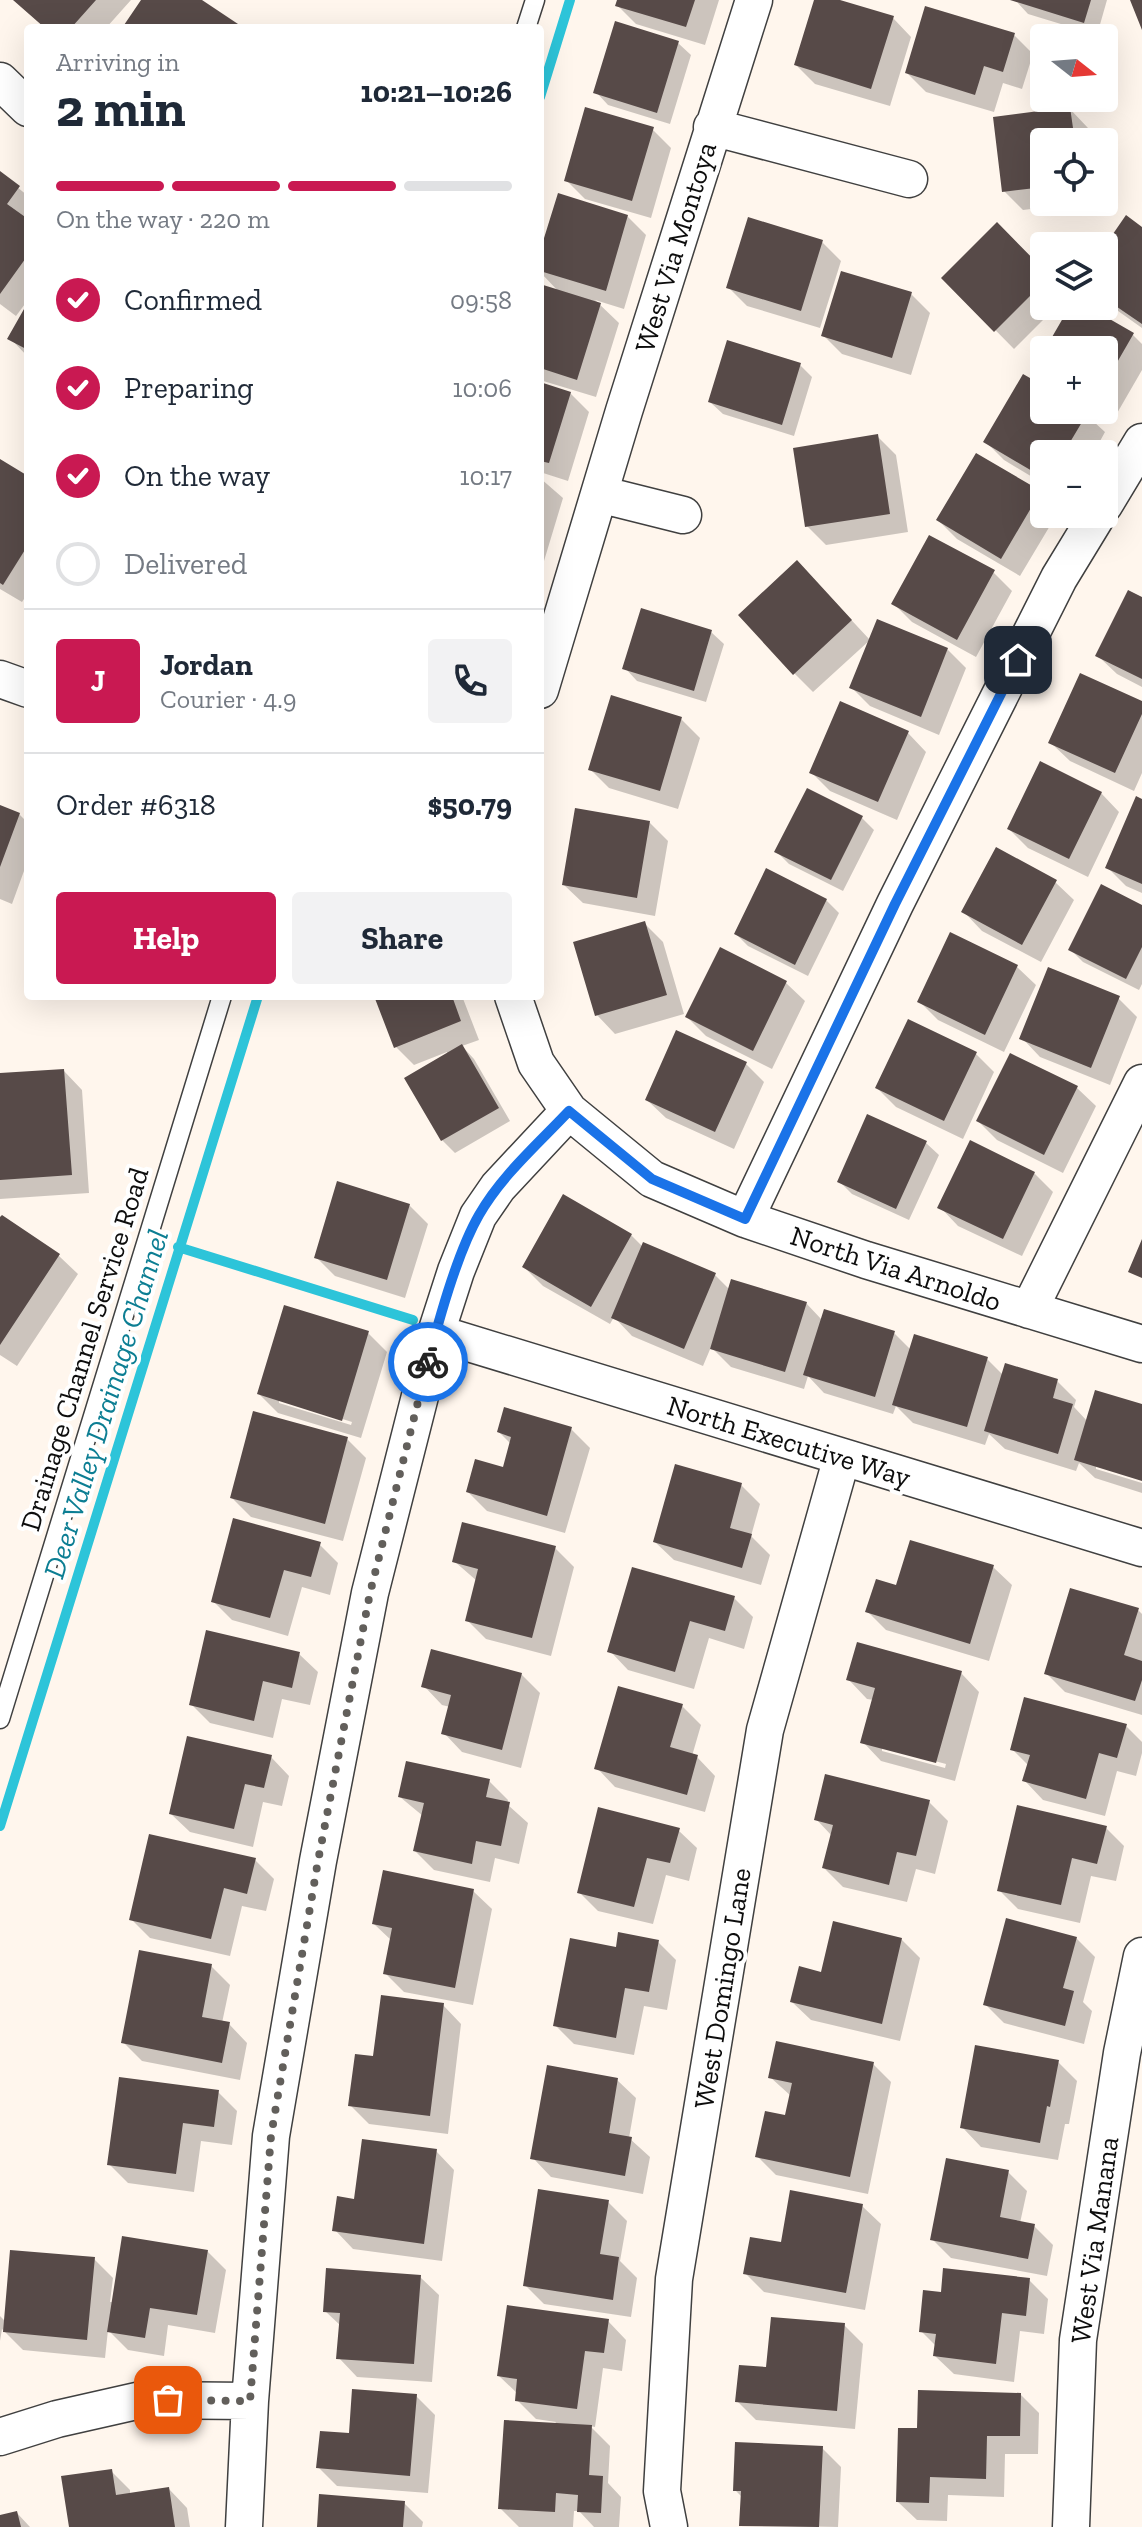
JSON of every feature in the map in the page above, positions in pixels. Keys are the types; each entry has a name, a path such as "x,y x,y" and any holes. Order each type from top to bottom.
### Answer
{"street":[{"name":"West Via Montoya","path":"544,677 712,127 754,0"},
{"path":"0,81 24,104"},
{"path":"712,127 909,179"},
{"path":"1118,482 1142,442"},
{"path":"599,494 683,515"},
{"path":"745,1219 895,904 1059,578 1089,528"},
{"path":"0,679 24,688"},
{"name":"North Via Arnoldo","path":"514,1000 536,1063 569,1111 652,1179 745,1219 1142,1344"},
{"path":"1029,1310 1142,1083"},
{"path":"244,2527 250,2401 271,2136 318,1861 370,1593 436,1333 478,1216 498,1187 569,1111"},
{"name":"North Executive Way","path":"436,1333 1142,1548"},
{"name":"West Domingo Lane","path":"669,2527 662,2491 674,2279 765,1730 842,1457"},
{"name":"West Via Manana","path":"1071,2527 1078,2340 1122,2053 1142,1956"},
{"path":"0,2437 57,2419 141,2400 250,2401"}],"lane":[{"path":"527,24 535,0"},
{"name":"Drainage Channel Service Road","path":"0,1719 221,1000"}],"building":[{"path":"13,0 96,0 75,24 40,24"},
{"path":"141,0 202,0 238,24 125,24"},
{"path":"617,0 695,0 686,27 615,6"},
{"path":"814,0 840,0 894,16 871,89 794,65"},
{"path":"1010,0 1091,0 1084,23"},
{"path":"1130,0 1142,0 1142,30"},
{"path":"925,6 1015,33 1003,72 984,66 975,95 905,73"},
{"path":"615,21 679,41 657,113 593,93"},
{"path":"585,107 654,127 632,201 564,181"},
{"path":"1032,112 1071,112 1073,128 1030,128 1030,189 1002,192 993,117"},
{"path":"0,171 20,186 7,204 24,216 24,261 0,294"},
{"path":"558,193 628,215 606,291 544,272 544,238"},
{"path":"1126,215 1142,227 1142,324 1118,308 1118,232 1114,232"},
{"path":"748,217 823,240 801,311 726,288"},
{"path":"997,222 1030,256 1030,296 994,332 941,278"},
{"path":"841,271 912,292 892,358 821,336"},
{"path":"544,285 601,303 577,380 544,369"},
{"path":"24,309 24,348 7,339"},
{"path":"1062,320 1111,320 1134,333 1118,361 1118,336 1053,336"},
{"path":"727,340 801,363 782,425 708,402"},
{"path":"1023,374 1030,378 1030,424 1081,424 1071,440 1030,440 1030,470 983,442"},
{"path":"544,383 571,392 549,463 544,462"},
{"path":"878,434 890,514 805,527 793,448"},
{"path":"976,453 1030,485 1030,510 1001,559 936,520"},
{"path":"0,459 24,474 24,551 3,585 0,583"},
{"path":"929,535 995,570 957,640 891,604"},
{"path":"797,560 852,620 793,675 738,615"},
{"path":"1128,590 1142,597 1142,679 1095,656"},
{"path":"641,608 712,630 694,691 622,669"},
{"path":"877,619 948,648 921,717 849,688"},
{"path":"1080,673 1142,701 1142,714 1115,773 1048,743"},
{"path":"611,695 682,717 660,791 588,770"},
{"path":"840,701 909,731 878,802 809,773"},
{"path":"1040,761 1102,792 1069,859 1007,829"},
{"path":"807,788 863,816 831,880 774,852"},
{"path":"1136,796 1142,799 1142,884 1105,868"},
{"path":"0,805 20,813 0,867"},
{"path":"575,808 650,821 637,898 562,885"},
{"path":"996,847 1057,880 1022,945 961,912"},
{"path":"766,868 827,899 795,965 734,934"},
{"path":"1101,884 1142,905 1142,947 1126,979 1068,950"},
{"path":"645,921 667,995 595,1016 573,942"},
{"path":"950,932 1018,965 985,1035 917,1002"},
{"path":"720,947 787,981 753,1051 685,1017"},
{"path":"1048,967 1120,996 1091,1068 1019,1039"},
{"path":"376,1000 453,1000 461,1021 394,1048"},
{"path":"908,1019 977,1052 944,1121 875,1088"},
{"path":"676,1030 747,1062 715,1132 645,1100"},
{"path":"462,1044 499,1108 441,1141 404,1078"},
{"path":"1010,1053 1078,1086 1044,1155 976,1121"},
{"path":"64,1069 72,1175 0,1180 0,1073"},
{"path":"867,1114 927,1141 896,1209 837,1182"},
{"path":"970,1140 1035,1172 1003,1239 937,1208"},
{"path":"337,1181 410,1204 387,1280 314,1258"},
{"path":"563,1194 632,1234 591,1307 522,1267"},
{"path":"2,1215 60,1254 0,1345 0,1217"},
{"path":"1142,1239 1142,1278 1128,1272"},
{"path":"643,1242 716,1273 684,1349 611,1318"},
{"path":"731,1279 807,1302 785,1372 710,1349"},
{"path":"284,1305 369,1331 342,1421 257,1394"},
{"path":"824,1309 895,1331 875,1397 803,1375"},
{"path":"914,1334 988,1357 967,1427 892,1405"},
{"path":"1005,1363 1058,1379 1053,1398 1073,1404 1058,1454 984,1431"},
{"path":"1095,1390 1142,1404 1142,1481 1074,1460"},
{"path":"504,1407 572,1427 547,1516 466,1492 475,1459 503,1467 511,1437 497,1432"},
{"path":"253,1411 348,1437 325,1524 230,1498"},
{"path":"675,1464 742,1483 730,1528 752,1534 742,1568 653,1542"},
{"path":"233,1518 321,1542 311,1577 284,1570 270,1618 211,1602"},
{"path":"462,1522 556,1546 532,1638 465,1621 478,1569 452,1562"},
{"path":"910,1540 994,1565 970,1644 865,1612 876,1579 896,1585"},
{"path":"632,1567 735,1596 725,1631 690,1621 675,1672 607,1652"},
{"path":"1070,1588 1139,1608 1124,1655 1142,1661 1142,1680 1135,1701 1044,1674"},
{"path":"206,1630 300,1652 292,1688 263,1681 254,1721 189,1705"},
{"path":"857,1642 962,1671 936,1763 860,1743 875,1688 846,1680"},
{"path":"431,1649 522,1673 502,1750 441,1734 451,1695 421,1687"},
{"path":"618,1686 683,1704 670,1747 698,1755 687,1795 594,1769"},
{"path":"1024,1697 1127,1724 1117,1758 1099,1753 1086,1799 1022,1781 1030,1755 1010,1750"},
{"path":"187,1736 272,1755 264,1788 245,1784 234,1829 169,1814"},
{"path":"406,1761 490,1779 486,1797 510,1802 501,1846 476,1841 472,1864 413,1851 424,1803 398,1797"},
{"path":"825,1774 930,1800 916,1856 897,1852 889,1885 822,1868 833,1825 814,1820"},
{"path":"1017,1805 1107,1826 1097,1864 1072,1858 1061,1905 997,1891"},
{"path":"598,1807 680,1828 670,1863 647,1858 634,1907 577,1893"},
{"path":"149,1834 256,1858 247,1894 224,1888 211,1939 129,1920"},
{"path":"383,1870 474,1889 455,1988 383,1974 392,1928 372,1924"},
{"path":"1006,1918 1077,1937 1063,1988 1074,1991 1065,2026 983,2005"},
{"path":"833,1921 902,1938 882,2024 790,2002 799,1966 821,1972"},
{"path":"618,1932 659,1940 649,1992 625,1988 616,2038 553,2026 570,1938 616,1947"},
{"path":"139,1950 212,1964 202,2017 230,2022 222,2063 121,2043"},
{"path":"381,1995 444,2003 430,2116 348,2106 355,2054 373,2056"},
{"path":"776,2041 874,2062 850,2177 755,2157 765,2111 785,2115 792,2083 768,2078"},
{"path":"975,2045 1059,2060 1040,2143 960,2128"},
{"path":"547,2065 618,2078 609,2133 632,2137 625,2176 530,2159"},
{"path":"119,2077 219,2090 214,2127 183,2123 176,2174 107,2165"},
{"path":"362,2139 437,2149 424,2244 332,2231 337,2196 354,2199"},
{"path":"946,2158 1009,2170 1000,2217 1035,2224 1028,2259 930,2240"},
{"path":"538,2189 609,2200 600,2254 619,2257 613,2300 523,2286"},
{"path":"790,2190 863,2204 846,2293 743,2274 750,2237 781,2242"},
{"path":"122,2236 208,2250 197,2315 150,2308 145,2338 107,2332"},
{"path":"10,2250 95,2257 87,2340 3,2332"},
{"path":"326,2268 421,2275 414,2364 336,2359 340,2313 323,2312"},
{"path":"943,2268 1030,2278 1026,2316 1002,2313 996,2364 933,2356 936,2334 919,2332 923,2290 941,2292"},
{"path":"507,2305 609,2319 604,2353 585,2351 577,2409 515,2401 517,2379 497,2376"},
{"path":"771,2317 845,2323 837,2411 735,2402 739,2365 766,2367"},
{"path":"352,2389 417,2394 410,2476 316,2468 320,2431 349,2433"},
{"path":"918,2390 1021,2393 1020,2436 987,2436 986,2479 930,2477 929,2503 896,2502 898,2428 917,2428"},
{"path":"504,2420 592,2425 589,2475 603,2476 601,2513 577,2512 578,2495 556,2493 555,2512 498,2509"},
{"path":"735,2442 823,2446 819,2527 739,2526 741,2491 733,2491"},
{"path":"112,2469 116,2495 169,2487 175,2527 69,2527 61,2476"},
{"path":"319,2494 405,2501 403,2527 317,2527"},
{"path":"17,2511 21,2527 0,2527 0,2515"}],"waterway":[{"name":"Deer Valley Drainage Channel","path":"544,84 570,0"},
{"name":"Deer Valley Drainage Channel","path":"0,1826 257,1000"},
{"path":"178,1247 413,1320"}],"way so far":[{"path":"168,2400 250,2401 271,2136 318,1861 370,1593 428,1362"}],"route":[{"path":"428,1362 456,1271 478,1216 498,1187 569,1111 652,1179 745,1219 895,904 1018,660"}]}
